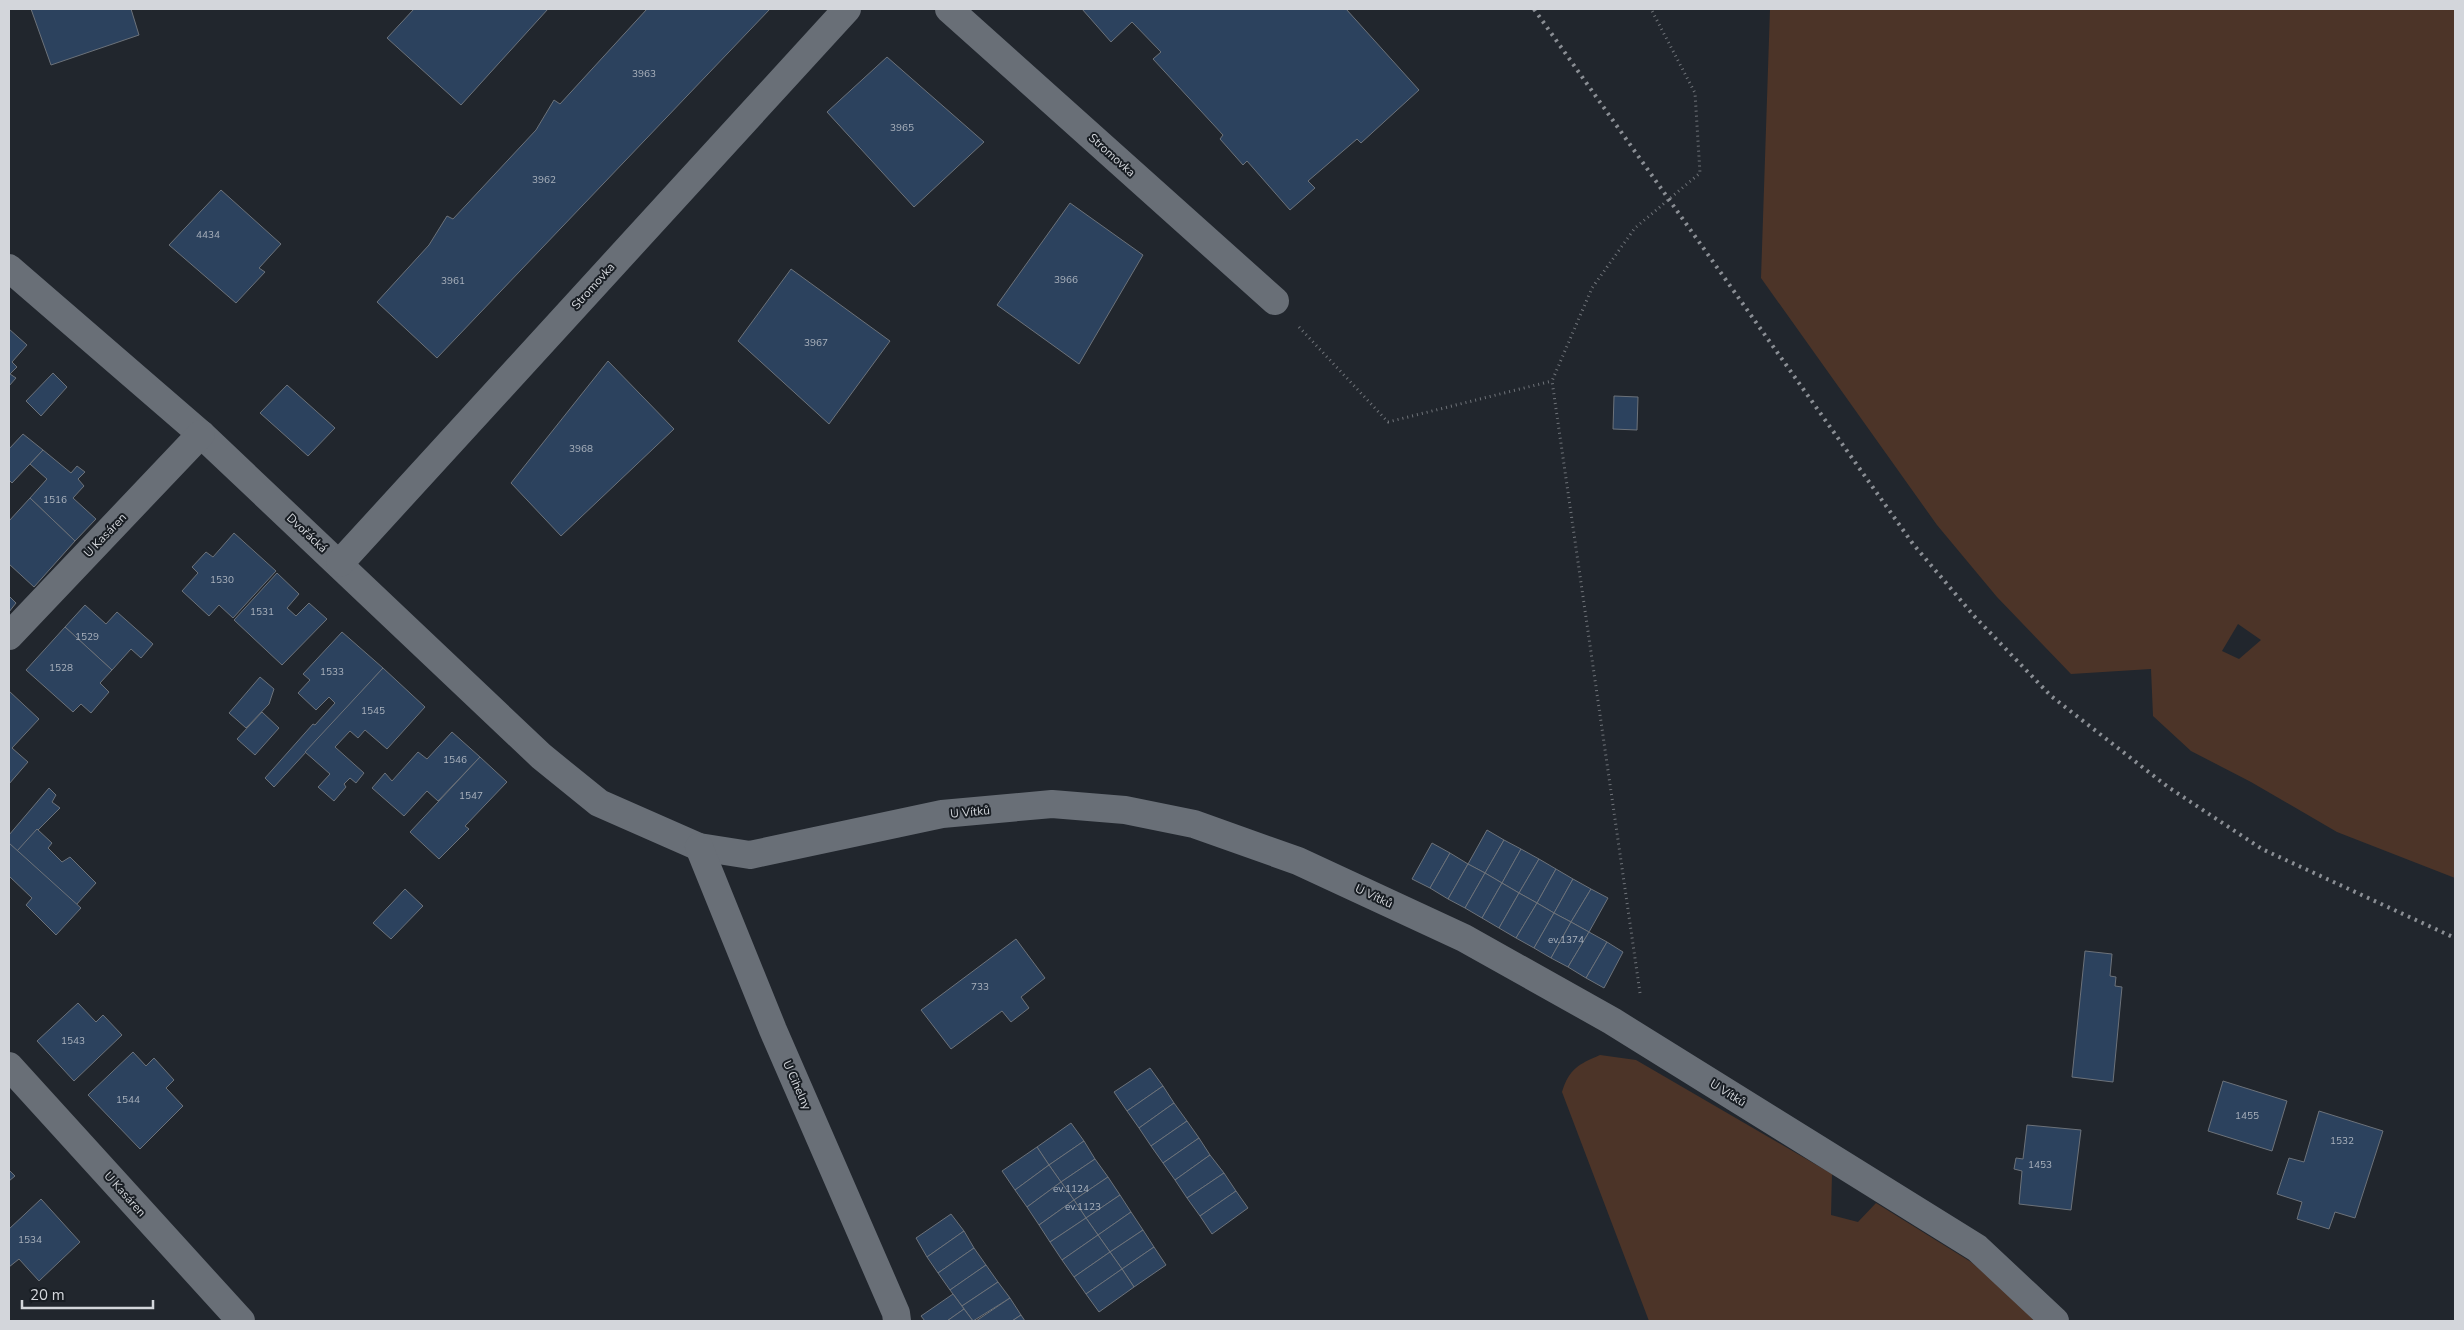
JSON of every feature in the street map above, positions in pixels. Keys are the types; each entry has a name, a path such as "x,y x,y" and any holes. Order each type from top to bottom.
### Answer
{"street":[{"name":"Stromovka","path":"340,563 847,9"},
{"name":"Stromovka","path":"949,9 1275,300"},
{"name":"Dvořácká","path":"9,268 201,434 340,563 541,756 599,803"},
{"name":"U Kasáren","path":"9,636 201,434"},
{"name":"U Vítků","path":"599,803 699,847 750,855 942,814 1052,804 1125,810 1194,824 1298,861 1464,938 1647,1042 1977,1248 2055,1321"},
{"name":"U Cihelny","path":"699,847 773,1030 896,1312 898,1321"},
{"name":"U Kasáren","path":"9,1066 241,1321"}],"path":[{"path":"1647,1042 1552,381 1592,288 1635,228 1700,173 1695,93 1654,10"},
{"path":"1275,300 1388,422 1552,381"}],"shaded area":[{"path":"1770,9 2455,9 2455,878 2337,832 2251,782 2191,751 2153,716 2151,669 2071,674 1997,597 1937,525 1761,278","holes":["2238,624 2261,640 2239,659 2222,651"]},
{"path":"1600,1055 1636,1060 1832,1174 1831,1215 1858,1222 1876,1203 1971,1262 2041,1321 1649,1321 1562,1092 1568,1078 1576,1068"}],"building":[{"path":"31,9 131,9 139,35 51,65"},
{"path":"414,9 548,9 461,105 387,38"},
{"path":"647,9 770,9 437,358 377,302 429,245 447,216 453,219 536,130 554,100 560,104"},
{"path":"1082,9 1346,9 1419,90 1361,143 1357,139 1308,181 1315,188 1290,210 1247,161 1243,165 1220,139 1223,135 1153,59 1161,52 1132,22 1111,42"},
{"path":"887,57 984,142 914,207 827,112"},
{"path":"221,190 281,244 259,268 265,272 236,303 169,245"},
{"path":"1070,203 1143,255 1079,364 997,305"},
{"path":"791,269 890,341 829,424 738,341"},
{"path":"9,329 27,345 12,362 17,367 10,374 16,378 9,386"},
{"path":"608,361 674,429 561,536 511,483"},
{"path":"53,373 67,387 41,416 26,401"},
{"path":"287,385 335,428 308,456 260,413"},
{"path":"1614,396 1638,397 1637,430 1613,429"},
{"path":"23,434 43,450 12,483 9,480 9,449"},
{"path":"43,450 71,473 77,466 85,472 78,479 84,486 73,498 96,519 75,541 30,498 47,479 30,464"},
{"path":"30,498 75,541 34,587 9,564 9,521"},
{"path":"234,533 276,571 233,618 219,605 209,616 182,591 198,573 192,567 206,552 213,557"},
{"path":"277,573 299,594 287,608 296,616 309,603 327,619 282,665 234,620"},
{"path":"9,596 16,603 9,612"},
{"path":"85,605 106,624 117,612 153,644 141,658 131,649 112,670 65,627"},
{"path":"65,627 112,670 100,683 109,692 91,713 81,704 73,712 26,670"},
{"path":"342,632 383,668 274,787 265,778 313,724 315,725 335,703 329,697 316,710 298,693 310,680 303,674"},
{"path":"383,668 425,707 387,749 365,730 358,738 350,731 335,747 364,773 356,783 350,778 344,784 346,787 334,801 318,787 330,774 305,752"},
{"path":"260,677 274,689 269,704 246,728 229,713"},
{"path":"9,691 39,719 12,748 28,762 9,784"},
{"path":"262,712 279,728 255,755 237,739"},
{"path":"452,732 480,757 438,801 427,791 404,816 372,788 385,773 392,781 418,752 427,759"},
{"path":"480,757 507,782 465,826 469,829 439,859 410,832"},
{"path":"49,788 56,795 52,802 60,808 17,851 9,843 9,835"},
{"path":"37,829 52,843 48,848 62,862 70,857 96,883 76,905 17,851"},
{"path":"1487,830 1504,840 1485,873 1468,864"},
{"path":"1504,840 1521,849 1502,883 1485,873"},
{"path":"9,843 81,908 56,935 26,905 32,898 9,876"},
{"path":"1432,843 1450,853 1430,888 1412,879"},
{"path":"1521,849 1539,859 1519,893 1502,883"},
{"path":"1450,853 1468,864 1448,899 1430,888"},
{"path":"1539,859 1556,869 1537,903 1519,893"},
{"path":"1468,864 1485,873 1465,908 1448,899"},
{"path":"1556,869 1573,879 1554,913 1537,903"},
{"path":"1485,873 1502,883 1482,918 1465,908"},
{"path":"1573,879 1591,889 1571,922 1554,913"},
{"path":"1502,883 1519,893 1499,928 1482,918"},
{"path":"405,889 423,906 391,939 373,923"},
{"path":"1591,889 1608,898 1589,932 1571,922"},
{"path":"1519,893 1537,903 1516,938 1499,928"},
{"path":"1537,903 1554,913 1534,948 1516,938"},
{"path":"1554,913 1571,922 1551,958 1534,948"},
{"path":"1571,922 1589,932 1568,967 1551,958"},
{"path":"1589,932 1607,942 1586,978 1568,967"},
{"path":"1016,939 1045,978 1021,997 1029,1008 1011,1022 1002,1011 951,1049 921,1010"},
{"path":"1607,942 1623,952 1604,988 1586,978"},
{"path":"2085,951 2112,954 2110,976 2116,977 2115,986 2122,987 2113,1082 2072,1077"},
{"path":"78,1003 96,1022 103,1015 122,1035 74,1081 37,1041"},
{"path":"133,1052 146,1066 154,1058 174,1080 166,1088 183,1106 140,1149 88,1095"},
{"path":"1150,1068 1163,1086 1127,1111 1114,1092"},
{"path":"2223,1081 2287,1101 2272,1151 2208,1131"},
{"path":"1163,1086 1174,1103 1139,1128 1127,1111"},
{"path":"1174,1103 1187,1121 1151,1146 1139,1128"},
{"path":"2319,1111 2383,1131 2355,1218 2335,1212 2329,1229 2297,1219 2302,1202 2277,1194 2289,1158 2304,1162"},
{"path":"1187,1121 1199,1138 1163,1163 1151,1146"},
{"path":"1071,1123 1084,1141 1049,1165 1037,1147"},
{"path":"2027,1125 2081,1130 2071,1210 2019,1204 2022,1171 2014,1169 2016,1158 2023,1159"},
{"path":"1199,1138 1210,1155 1175,1180 1163,1163"},
{"path":"1084,1141 1095,1159 1061,1182 1049,1165"},
{"path":"1037,1147 1049,1165 1015,1190 1002,1171"},
{"path":"1210,1155 1224,1173 1187,1198 1175,1180"},
{"path":"1095,1159 1108,1177 1074,1200 1061,1182"},
{"path":"1049,1165 1061,1182 1027,1207 1015,1190"},
{"path":"9,1170 15,1176 9,1181"},
{"path":"1224,1173 1236,1191 1200,1216 1187,1198"},
{"path":"1108,1177 1120,1195 1086,1218 1074,1200"},
{"path":"1061,1182 1074,1200 1039,1225 1027,1207"},
{"path":"1236,1191 1248,1208 1212,1234 1200,1216"},
{"path":"1120,1195 1131,1212 1098,1235 1086,1218"},
{"path":"41,1199 80,1242 39,1281 19,1259 9,1267 9,1229"},
{"path":"1074,1200 1086,1218 1050,1242 1039,1225"},
{"path":"1131,1212 1143,1230 1110,1252 1098,1235"},
{"path":"951,1214 964,1231 927,1257 916,1238"},
{"path":"1086,1218 1098,1235 1062,1260 1050,1242"},
{"path":"1143,1230 1154,1247 1122,1269 1110,1252"},
{"path":"964,1231 974,1248 938,1273 927,1257"},
{"path":"1098,1235 1110,1252 1074,1277 1062,1260"},
{"path":"1154,1247 1166,1265 1134,1287 1122,1269"},
{"path":"974,1248 986,1265 950,1290 938,1273"},
{"path":"1110,1252 1122,1269 1086,1294 1074,1277"},
{"path":"986,1265 998,1282 962,1306 950,1290"},
{"path":"1122,1269 1134,1287 1099,1312 1086,1294"},
{"path":"998,1282 1010,1298 973,1321 962,1306"},
{"path":"953,1294 964,1309 947,1321 925,1321 921,1316"},
{"path":"1010,1298 1021,1315 1012,1321 976,1321"},
{"path":"964,1309 973,1321 947,1321"},
{"path":"1021,1315 1025,1321 1012,1321"}],"railway":[{"path":"1534,9 1913,544 1975,617 2051,696 2168,787 2262,849 2455,938"}]}
